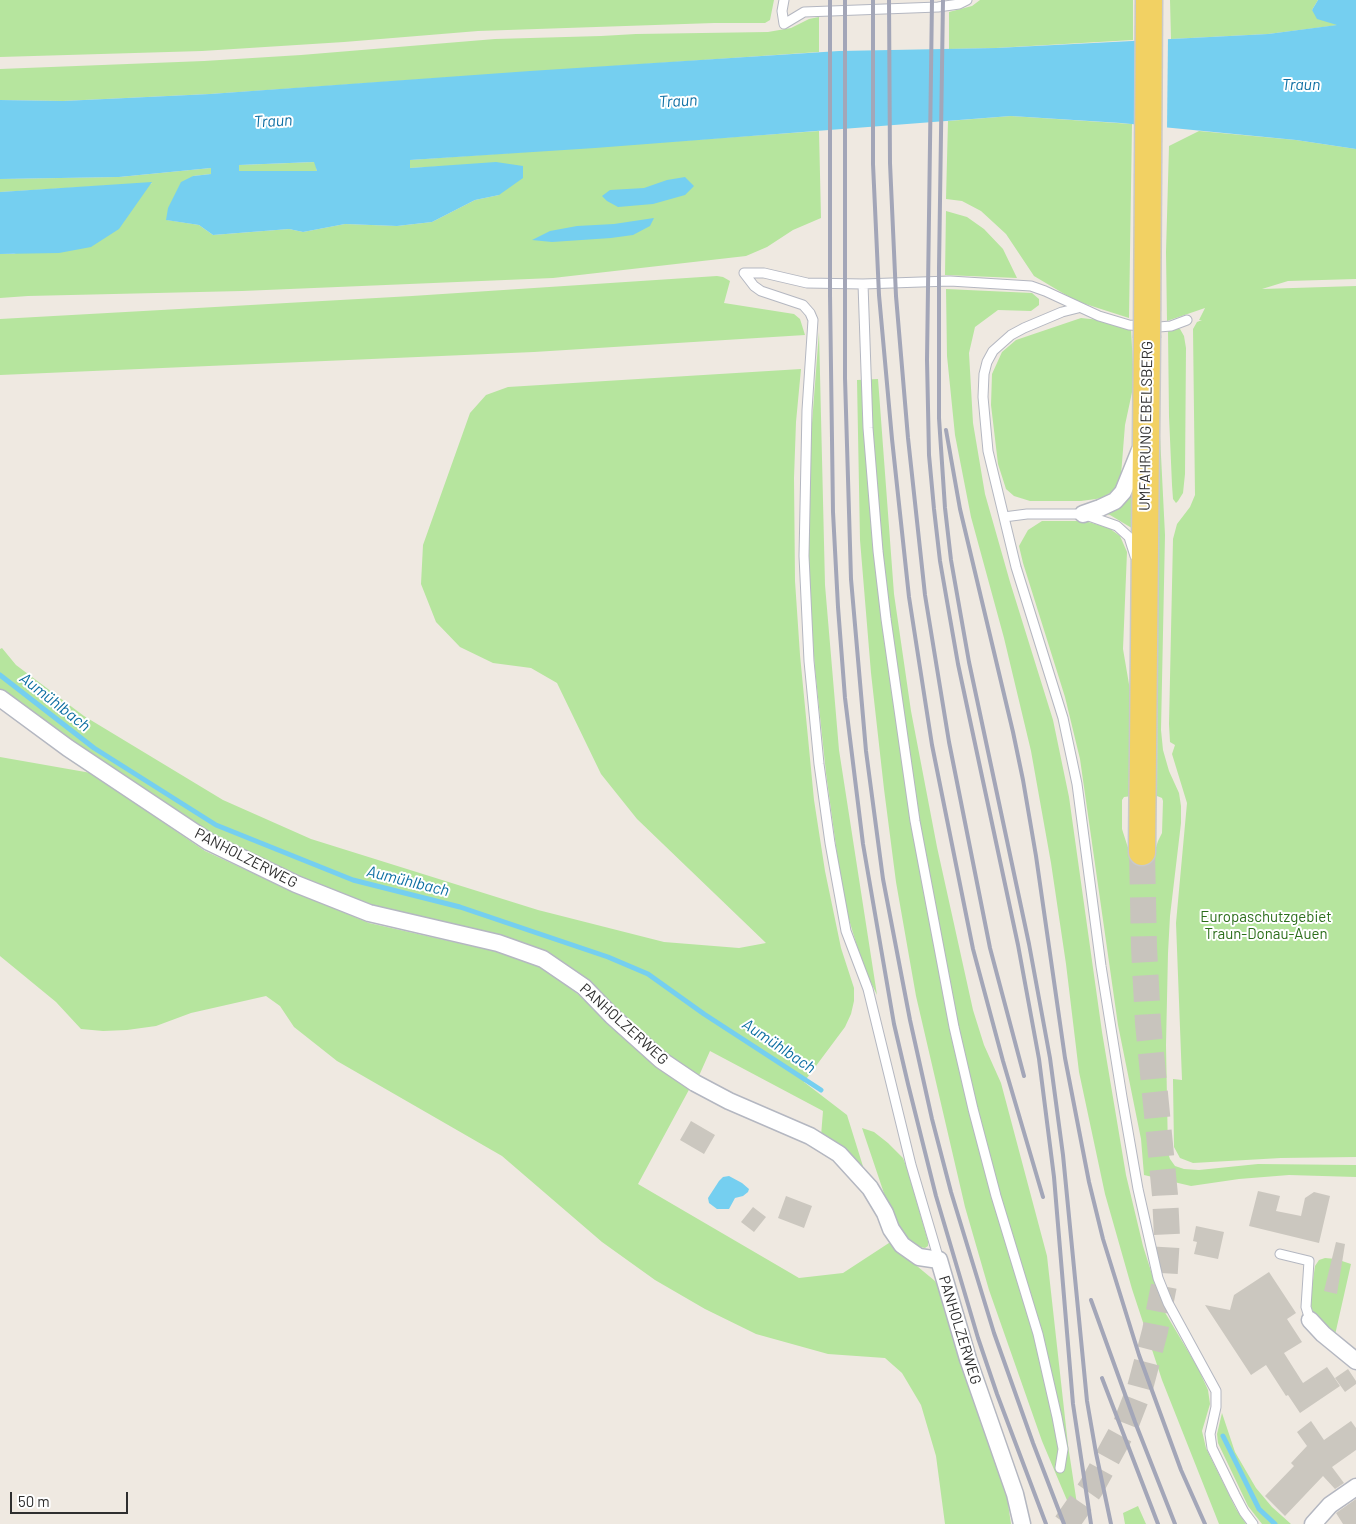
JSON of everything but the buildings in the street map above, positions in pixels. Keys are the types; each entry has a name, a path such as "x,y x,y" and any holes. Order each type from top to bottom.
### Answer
{"main road":[{"name":"UMFAHRUNG EBELSBERG","path":"1142,852 1149,0"}],"street":[{"path":"1083,514 1115,501 1123,492 1146,436"},
{"name":"PANHOLZERWEG","path":"0,698 76,753 209,842 225,850 296,884 369,913 498,943 544,960 584,987 612,1016 662,1060 695,1083 729,1101 810,1136 839,1154 870,1188 885,1213 890,1228 902,1245 919,1257 939,1260 968,1358 1014,1494 1022,1524"},
{"path":"1310,1320 1323,1334 1356,1361"},
{"path":"1313,1524 1330,1505 1356,1487"}],"lane":[{"path":"784,0 782,11 784,24 804,12 938,7 958,4 967,0"},
{"path":"939,1260 911,1165 868,990 846,931 830,843 819,764 809,661 804,556 807,418 814,320 803,305 761,291 754,286 744,273 764,273 807,283 862,284 950,281 1031,286 1099,316 1138,326 1171,326 1187,320"},
{"path":"862,284 868,428 878,551 915,821 954,1027 973,1109 996,1196 1035,1325 1057,1416 1063,1448 1060,1468"},
{"path":"1078,308 1046,318 1011,335 993,351 987,362 984,374 983,397 988,452 1016,567 1062,718 1077,784 1101,966 1122,1097 1138,1189 1158,1278 1168,1303 1216,1391 1216,1407 1210,1434 1212,1448 1235,1495 1253,1524"},
{"path":"1004,517 1027,514 1083,514 1117,526 1129,537 1135,554 1144,616"},
{"path":"1280,1254 1309,1261 1306,1307 1310,1320"}],"green space":[{"path":"0,0 774,0 770,20 765,23 478,31 202,51 0,57"},
{"path":"980,0 1133,0 1133,40 949,49 949,12 972,6"},
{"path":"1170,0 1318,0 1312,10 1339,25 1268,34 1171,39"},
{"path":"819,17 819,52 210,94 63,101 0,100 0,69 204,61 495,39 768,32 791,28 809,19"},
{"path":"1011,116 1132,124 1129,318 1076,301 1034,276 1006,234 981,211 962,201 946,199 948,121"},
{"path":"819,131 821,218 793,230 767,247 746,256 553,278 242,291 0,298 0,254 14,254 152,183 0,192 0,179 119,177 211,168 211,174 193,176 167,220 199,225 213,235 289,229 303,232 345,224 397,226 432,222 475,200 499,195 452,166 409,168 410,160"},
{"name":"Europaschutzgebiet Traun-Donau-Auen","path":"1199,131 1296,140 1356,149 1356,279 1288,281 1262,289 1356,286 1356,1157 1281,1158 1193,1163 1180,1158 1174,1147 1173,1079 1182,1080 1176,923 1187,803 1172,754 1175,745 1170,742 1169,724 1173,539 1177,524 1190,507 1195,495 1193,329 1197,322 1202,320 1199,320 1205,308 1167,321 1166,252 1169,146"},
{"path":"315,162 317,171 239,172 239,165"},
{"path":"946,211 967,217 984,229 1003,249 1017,278 945,275"},
{"path":"717,276 730,281 724,303 794,314 800,319 805,335 534,352 0,375 0,319 412,296"},
{"path":"946,289 1032,293 1039,299 1039,305 1031,311 998,310 975,327 969,353 973,423 985,494 1053,720 1069,797 1102,1032 1126,1175 1143,1246 1163,1309 1198,1368 1208,1390 1210,1404 1202,1431 1206,1448 1236,1509 1246,1524 1219,1524 1162,1380 1132,1289 1105,1194 1079,1072 1051,863 1031,751 1004,638 971,517 955,435 947,356"},
{"path":"1081,318 1100,320 1131,329 1134,383 1125,425 1121,475 1115,489 1103,498 1081,501 1030,501 1014,496 1006,489 998,464 991,405 992,374 1002,352 1016,340"},
{"path":"1180,329 1184,336 1186,348 1185,474 1183,493 1176,503 1173,499 1172,485 1168,331"},
{"path":"819,332 825,585 839,750 877,995 863,966 847,913 826,773 815,669 807,561 808,475"},
{"path":"1156,356 1165,535 1161,730 1163,750 1169,771 1179,793 1181,806 1168,953 1166,1045 1168,1153 1175,1166 1184,1169 1199,1170 1258,1164 1356,1165 1356,1177 1289,1175 1239,1179 1191,1186 1144,1175 1141,1139 1118,1025 1080,759 1065,697 1019,546 1028,530 1042,521 1085,521 1109,528 1120,536 1127,552 1123,649 1131,696 1132,796 1124,797 1122,800 1122,829 1130,854 1153,857 1162,833 1163,801 1162,798 1157,796 1158,572"},
{"path":"801,369 796,422 794,478 795,581 800,655 814,800 825,871 841,948 854,988 851,1014 845,1027 804,1082 847,1115 866,1176 821,1136 823,1111 710,1051 698,1078 663,1056 588,981 370,909 212,838 0,692 0,649 2,648 16,665 84,716 223,800 311,839 538,910 664,942 739,948 766,943 637,819 601,774 557,683 531,668 493,663 460,647 436,622 421,584 423,545 470,413 486,395 508,387"},
{"path":"878,379 894,594 911,711 937,847 973,1010 984,1045 1001,1083 1047,1256 1068,1445 1080,1524 1077,1524 1042,1441 989,1290 965,1207 916,996 896,882 884,789 871,673 860,540 857,380"},
{"path":"1131,491 1133,492 1135,530 1110,515 1101,512"},
{"path":"0,757 91,773 205,851 294,892 369,923 498,952 542,967 579,995 606,1020 691,1086 638,1184 799,1278 843,1273 892,1241 900,1252 935,1281 981,1412 1007,1497 1011,1524 945,1524 936,1456 921,1405 902,1373 885,1358 828,1354 756,1334 705,1309 655,1280 602,1242 502,1156 337,1061 294,1027 280,1006 266,996 191,1013 156,1026 103,1031 81,1029 56,1002 0,956"},
{"path":"862,1128 874,1132 903,1158 928,1241 928,1246 925,1248 909,1243 893,1220"},
{"path":"1325,1258 1351,1264 1335,1335 1313,1313 1310,1302 1315,1266 1319,1260"},
{"path":"1222,1413 1235,1452 1256,1488 1272,1507 1291,1524 1262,1524 1248,1506 1218,1443 1217,1434"},
{"path":"1138,1506 1146,1524 1125,1524 1123,1513"}],"water":[{"name":"Traun","path":"1318,0 1356,0 1356,149 1296,140 1121,123 1011,116 595,148 410,160 410,168 496,162 523,166 523,178 499,195 475,200 432,222 397,226 345,224 303,232 289,229 213,235 199,225 166,220 168,208 181,182 193,176 211,174 211,168 119,177 0,179 0,100 63,101 210,94 839,51 996,48 1268,34 1337,25 1317,19 1312,10","holes":["314,162 317,171 239,171 239,165"]},
{"path":"685,177 694,186 685,195 653,204 618,207 602,196 610,190 644,188 667,180"},
{"path":"152,182 119,229 91,247 59,253 0,254 0,192"},
{"path":"654,218 650,226 633,235 552,242 532,240 550,231 577,226 614,224"},
{"path":"729,1176 742,1183 749,1189 748,1192 743,1196 735,1198 729,1209 717,1209 709,1203 708,1198 719,1181 723,1177"}],"pier":[{"path":"1168,36 1167,130 1134,127 1135,38"}],"waterway":[{"name":"Aumühlbach","path":"0,675 94,748 216,825 353,880 460,907 608,957 648,974 704,1014 821,1090"},
{"name":"Aumühlbach","path":"1223,1436 1259,1509 1275,1524"}],"tunnel":[{"path":"1066,1524 1091,1488 1126,1424 1140,1388 1155,1331 1164,1285 1167,1237 1165,1195 1148,1023 1142,852"}],"railway":[{"path":"830,0 830,295 833,512 845,698 863,844 894,1024 936,1196 978,1338 1046,1524"},
{"path":"845,0 845,378 851,579 866,751 883,879 910,1020 932,1119 951,1192 994,1333 1064,1524"},
{"path":"873,0 873,164 879,295 909,597 932,745 973,949 1003,1061 1043,1197"},
{"path":"889,0 890,163 896,296 908,438 925,595 949,742 990,948 1024,1076"},
{"path":"932,0 927,360 929,455 934,509 940,561 958,664 1018,945 1039,1059 1054,1177 1073,1404 1091,1524"},
{"path":"943,0 939,418 945,508 951,560 969,662 1029,944 1050,1058 1063,1155 1087,1401 1111,1524"},
{"path":"946,430 960,509 1023,780 1036,856 1065,1058 1089,1182 1103,1239 1139,1355 1181,1470 1205,1524"},
{"path":"1091,1300 1135,1422 1175,1524"},
{"path":"1102,1378 1158,1524"}]}
